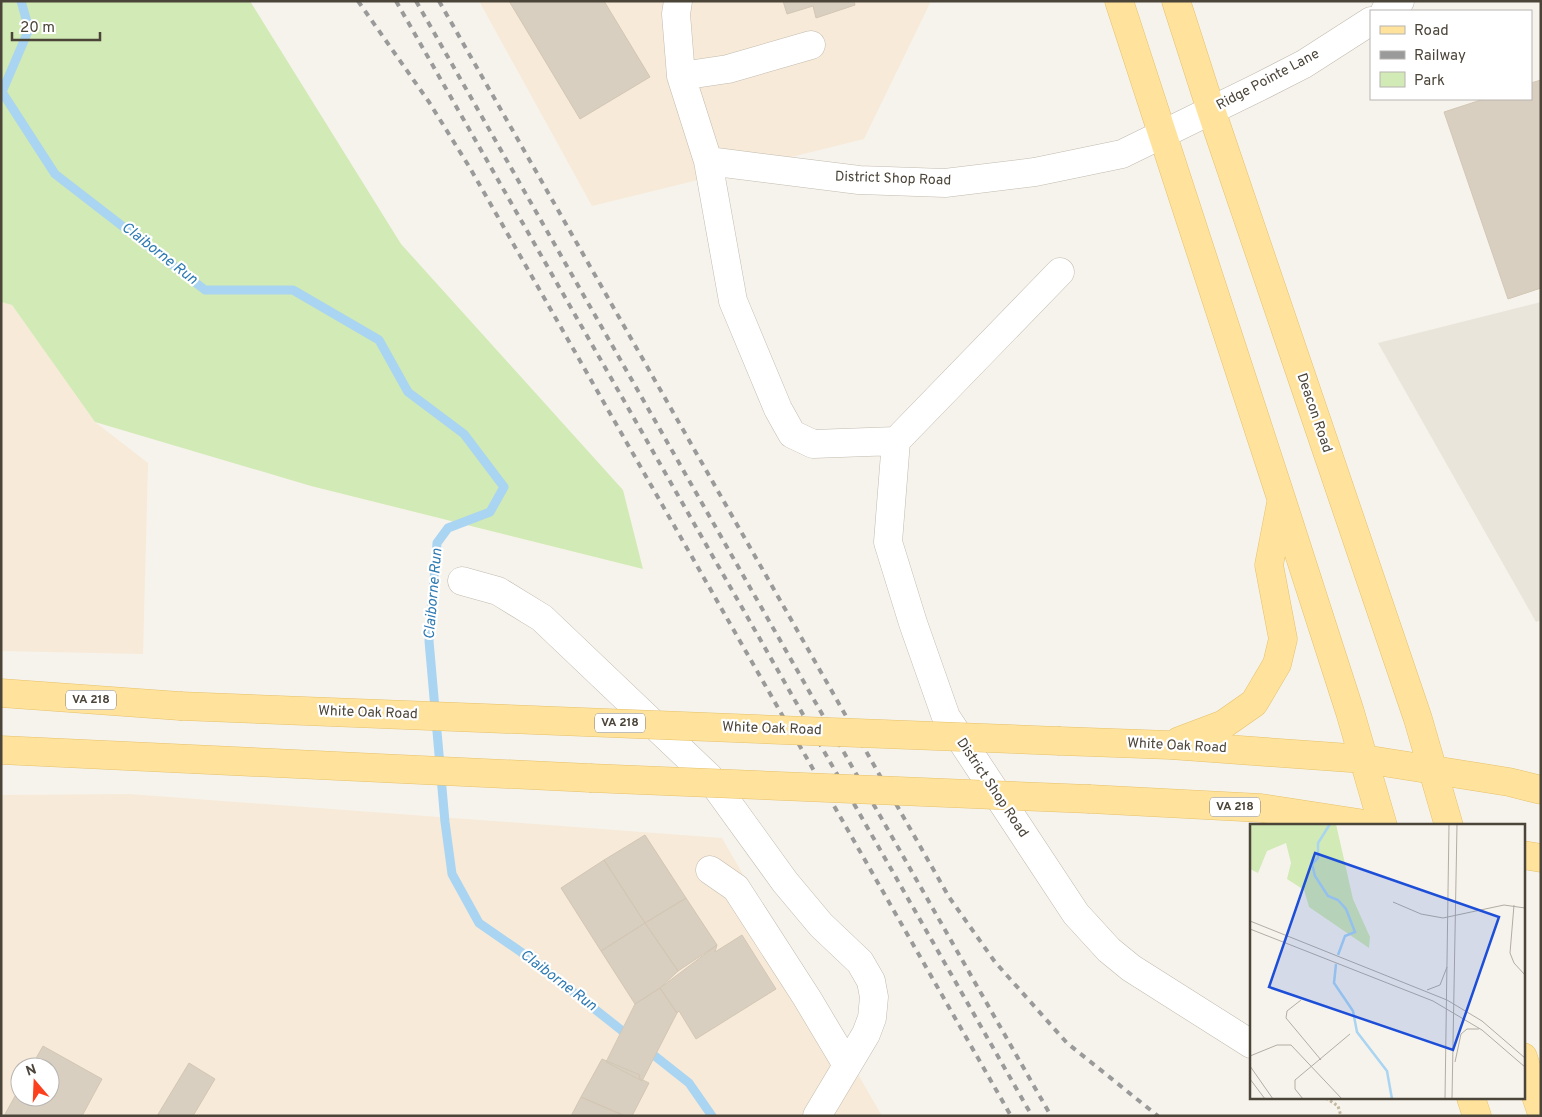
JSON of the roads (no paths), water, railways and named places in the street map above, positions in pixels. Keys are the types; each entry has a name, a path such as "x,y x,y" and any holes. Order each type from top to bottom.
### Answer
{"main road":[{"path":"1119,1 1282,500 1382,824"},
{"name":"Deacon Road","path":"1176,1 1411,700 1447,824"},
{"path":"1170,744 1224,724 1254,703 1277,664 1283,639 1269,565 1282,500"},
{"name":"White Oak Road","path":"1,693 180,706 1170,744 1364,760 1509,782 1541,790"},
{"name":"VA 218","path":"1,750 1261,808 1365,824"},
{"path":"1524,855 1541,858"},
{"path":"1524,1060 1541,1111"},
{"path":"1472,1100 1477,1116"}],"street":[{"path":"1386,10 1400,1"},
{"path":"674,5 681,76 708,162 733,301 778,409 792,434 813,444 896,441 1060,272"},
{"name":"Ridge Pointe Lane","path":"1163,134 1304,64 1370,22"},
{"path":"681,76 728,70 811,45"},
{"name":"District Shop Road","path":"708,162 859,180 945,183 1035,172 1122,154 1163,134"},
{"name":"District Shop Road","path":"896,441 888,542 913,623 946,718 1076,914 1109,950 1130,968 1250,1043"},
{"path":"462,581 498,592 542,618 709,777 785,882 821,925 860,962 870,981 874,997 872,1018 866,1034 817,1116"},
{"path":"710,870 736,888 807,998 847,1065"}],"waterway":[{"name":"Claiborne Run","path":"21,1 29,29 2,92 55,174 205,290 293,290 379,340 408,392 464,434 504,487 490,512 448,528 437,543 429,641 445,822 452,874 479,923 534,961 630,1037"},
{"name":"Claiborne Run","path":"646,1049 689,1083 712,1116"}],"railway":[{"path":"358,1 429,102 470,168 1011,1116"},
{"path":"396,1 1032,1116"},
{"path":"416,1 1051,1116"},
{"path":"439,1 949,897 995,962 1067,1043 1158,1116"}]}
